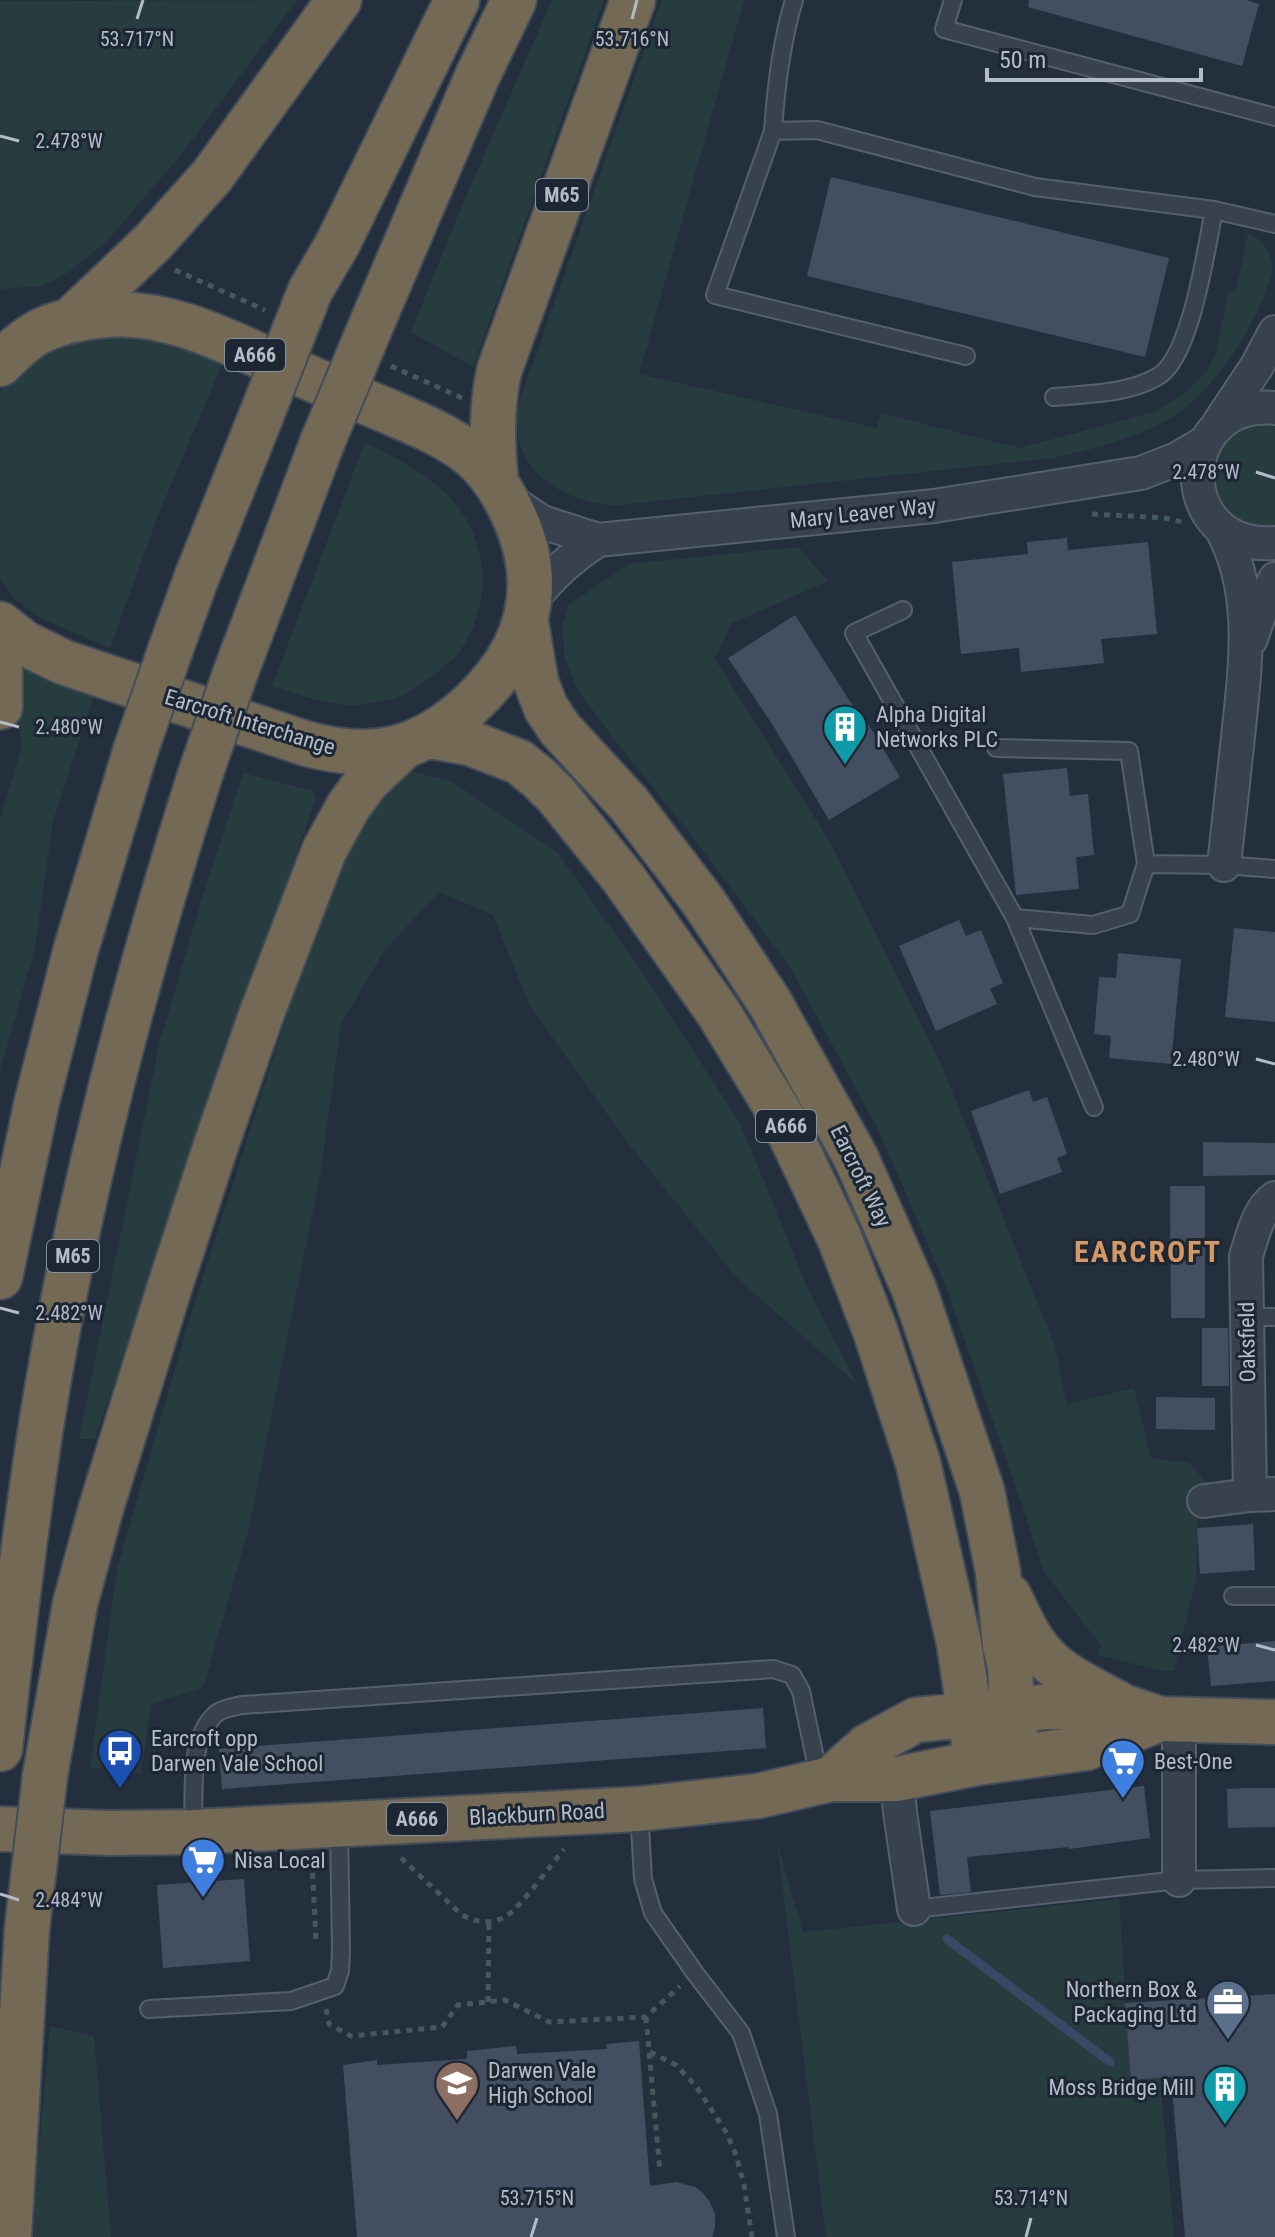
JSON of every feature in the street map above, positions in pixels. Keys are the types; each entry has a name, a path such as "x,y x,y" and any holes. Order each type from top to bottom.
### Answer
{"highway":[{"path":"70,321 149,247 212,176 339,0"},
{"path":"0,1277 37,1101 76,949 135,752 170,651 310,291 338,243 457,0"},
{"name":"M65","path":"0,1749 20,1570 42,1418 70,1267 135,991 200,775 322,443 477,77 514,0"},
{"name":"M65","path":"494,399 513,330 633,0"},
{"name":"Earcroft Interchange","path":"0,364 38,332 70,321 108,315 143,316 192,328 404,418 445,438 472,456 501,490 522,532 529,566 528,612 515,652 491,686 464,711 417,741 357,753 304,743 63,662 24,643 0,624"},
{"path":"494,399 493,449 501,490"},
{"name":"Earcroft Way","path":"528,612 536,682 546,708 560,729 629,804 703,901 770,1003 856,1158 919,1304 982,1491 998,1572 1005,1646 1010,1666 991,1712"},
{"path":"9,2237 34,1853 59,1683 75,1604 101,1508 141,1376 260,1018 324,851 348,807 367,781 417,741"},
{"name":"Earcroft Way","path":"417,741 470,743 519,762 557,796 624,879 718,1012 781,1115 839,1237 876,1333 918,1463 959,1643 991,1712 998,1760"},
{"path":"998,1572 1024,1627 1049,1660 1069,1676 1153,1715"},
{"path":"916,1720 937,1693 959,1643"},
{"name":"Blackburn Road","path":"826,1781 868,1746 916,1720 991,1712 1153,1715 1275,1722"},
{"name":"Blackburn Road","path":"0,1829 193,1832 639,1809 758,1796 826,1781 897,1779 998,1760 1086,1748 1153,1715"}],"street":[{"path":"1247,653 1239,576 1233,554 1204,521 1197,490 1197,466 1209,436 1257,366 1275,332"},
{"name":"Mary Leaver Way","path":"501,490 542,522 598,540 934,506 1141,473 1161,466 1209,436 1231,415 1252,408 1275,408"},
{"name":"Mary Leaver Way","path":"1127,475 1193,500 1204,521 1238,539 1259,544 1275,543"},
{"name":"Mary Leaver Way","path":"528,612 553,574 598,540"},
{"path":"1224,865 1247,653 1261,609 1275,579"},
{"name":"Oaksfield","path":"1262,1494 1261,1317 1246,1256 1257,1224 1269,1201 1275,1198"},
{"path":"1204,1501 1262,1494"},
{"path":"1153,1715 1179,1880"},
{"path":"897,1779 914,1909"}],"lane":[{"path":"794,0 776,78 773,131 715,295 966,356"},
{"path":"953,0 944,29 1275,117"},
{"path":"773,131 817,130 1035,187 1214,210 1275,224"},
{"path":"1054,397 1099,393 1142,383 1160,376 1170,365 1187,333 1214,210"},
{"path":"903,610 854,633 1015,918 1094,1107"},
{"path":"996,748 1129,751 1146,864 1130,914 1093,925 1015,918"},
{"path":"1146,864 1275,869"},
{"path":"1233,1596 1275,1596"},
{"path":"193,1832 196,1747 204,1727 220,1711 242,1705 773,1669 792,1675 801,1691 826,1781"},
{"path":"639,1809 643,1879 653,1913 741,2033 768,2114 786,2237"},
{"path":"149,2009 291,2001 335,1986 340,1971 339,1823"},
{"path":"914,1909 1179,1880 1275,1878"}],"path":[{"path":"149,247 156,261 268,311"},
{"path":"380,361 465,399 494,399"},
{"path":"1090,514 1204,521"},
{"path":"401,1857 462,1915 474,1921 489,1922 512,1911 564,1849"},
{"path":"312,1861 321,1991 329,2024 351,2036 442,2027 458,2005 505,2000 549,2022 646,2017 695,1973"},
{"path":"488,2002 489,1922"},
{"path":"646,2017 660,2172"},
{"path":"650,2052 676,2065 696,2086 726,2132 744,2185 752,2237"}],"green space":[{"path":"297,0 180,156 108,240 72,270 42,286 0,289 0,1"},
{"path":"552,0 604,0 473,367 411,332 461,208"},
{"path":"662,0 744,0 639,374 877,428 881,413 1020,448 1157,411 1186,392 1206,372 1215,356 1229,291 1236,291 1248,233 1264,246 1272,265 1268,287 1255,316 1226,364 1185,408 1155,426 1098,447 1053,458 619,505 581,499 563,492 547,482 524,454 518,436 518,410"},
{"path":"91,336 151,336 222,365 159,513 110,648 42,619 14,599 0,578 0,391 41,356"},
{"path":"1257,425 1275,426 1275,527 1252,527 1237,521 1227,513 1216,492 1215,467 1225,444 1235,434"},
{"path":"365,442 424,476 455,503 475,538 482,576 481,596 470,633 456,656 442,668 400,696 347,705 272,686"},
{"path":"798,547 828,581 731,624 715,659 830,842 941,1064 1054,1343 1067,1404 1134,1388 1151,1458 1189,1463 1211,1487 1198,1506 1196,1579 1174,1671 1098,1655 1101,1646 1043,1570 945,1284 878,1129 790,967 578,690 564,657 563,624 568,605 629,564"},
{"path":"16,656 96,689 53,821 35,948 0,1071 0,819 21,749 20,725 12,723"},
{"path":"404,770 451,781 557,852 638,966 740,1123 808,1289 857,1384 737,1278 628,1143 530,1006 493,915 439,892 384,951 341,1024 321,1170 249,1528 203,1688 151,1704 141,1774 90,1767 117,1569 188,1324 321,909 356,830"},
{"path":"243,773 313,791 316,798 95,1439 79,1439 159,1045"},
{"path":"777,1843 803,1932 1119,1899 1131,2080 1160,2078 1174,2237 826,2237"},
{"path":"50,2026 94,2036 111,2237 34,2237"}],"building":[{"path":"1029,0 1246,0 1259,4 1242,66 1028,7"},
{"path":"831,177 1169,258 1145,357 807,276"},
{"path":"1067,538 1068,550 1148,542 1157,634 1101,639 1104,663 1021,672 1019,648 961,654 952,562 1028,554 1027,542"},
{"path":"795,615 858,714 861,712 900,777 829,820 774,727 728,658"},
{"path":"1067,768 1070,796 1088,794 1094,855 1076,857 1079,889 1016,895 1003,774"},
{"path":"959,920 966,936 981,930 1003,983 990,989 997,1004 936,1031 899,946"},
{"path":"1234,928 1275,932 1275,1022 1225,1017"},
{"path":"1118,953 1181,959 1171,1064 1109,1058 1111,1036 1094,1034 1099,977 1116,978"},
{"path":"1029,1090 1033,1102 1047,1097 1067,1154 1057,1158 1062,1172 1000,1194 971,1111"},
{"path":"1203,1142 1275,1143 1275,1175 1203,1176"},
{"path":"1170,1186 1205,1186 1205,1318 1171,1318"},
{"path":"1202,1328 1228,1328 1229,1386 1202,1386"},
{"path":"1156,1397 1215,1398 1215,1430 1156,1429"},
{"path":"1253,1524 1255,1570 1200,1574 1197,1528"},
{"path":"1275,1641 1275,1681 1211,1686 1207,1647"},
{"path":"763,1708 766,1748 222,1789 219,1749"},
{"path":"1144,1786 1150,1838 1069,1849 967,1857 971,1892 940,1895 930,1811"},
{"path":"1275,1788 1275,1827 1228,1828 1227,1789"},
{"path":"244,1879 250,1961 163,1968 157,1885"},
{"name":"Moss Bridge Mill","path":"1275,1994 1275,2237 1185,2237 1171,2077 1131,2080 1125,2003"},
{"path":"639,2041 650,2186 676,2182 702,2192 715,2214 712,2237 357,2237 343,2065 377,2060 377,2065 467,2059 467,2051 516,2046 517,2054 607,2049 606,2044"}],"waterway":[{"path":"947,1939 1110,2062"}],"place":[{"name":"Alpha Digital Networks PLC","path":"845,766"},
{"name":"Earcroft opp Darwen Vale School","path":"120,1790"},
{"name":"Best-One","path":"1123,1800"},
{"name":"Nisa Local","path":"203,1899"},
{"name":"Northern Box & Packaging Ltd","path":"1228,2041"},
{"name":"Darwen Vale High School","path":"457,2122"},
{"name":"Moss Bridge Mill","path":"1225,2126"}],"district":[{"name":"EARCROFT","path":"1148,1251"}]}
